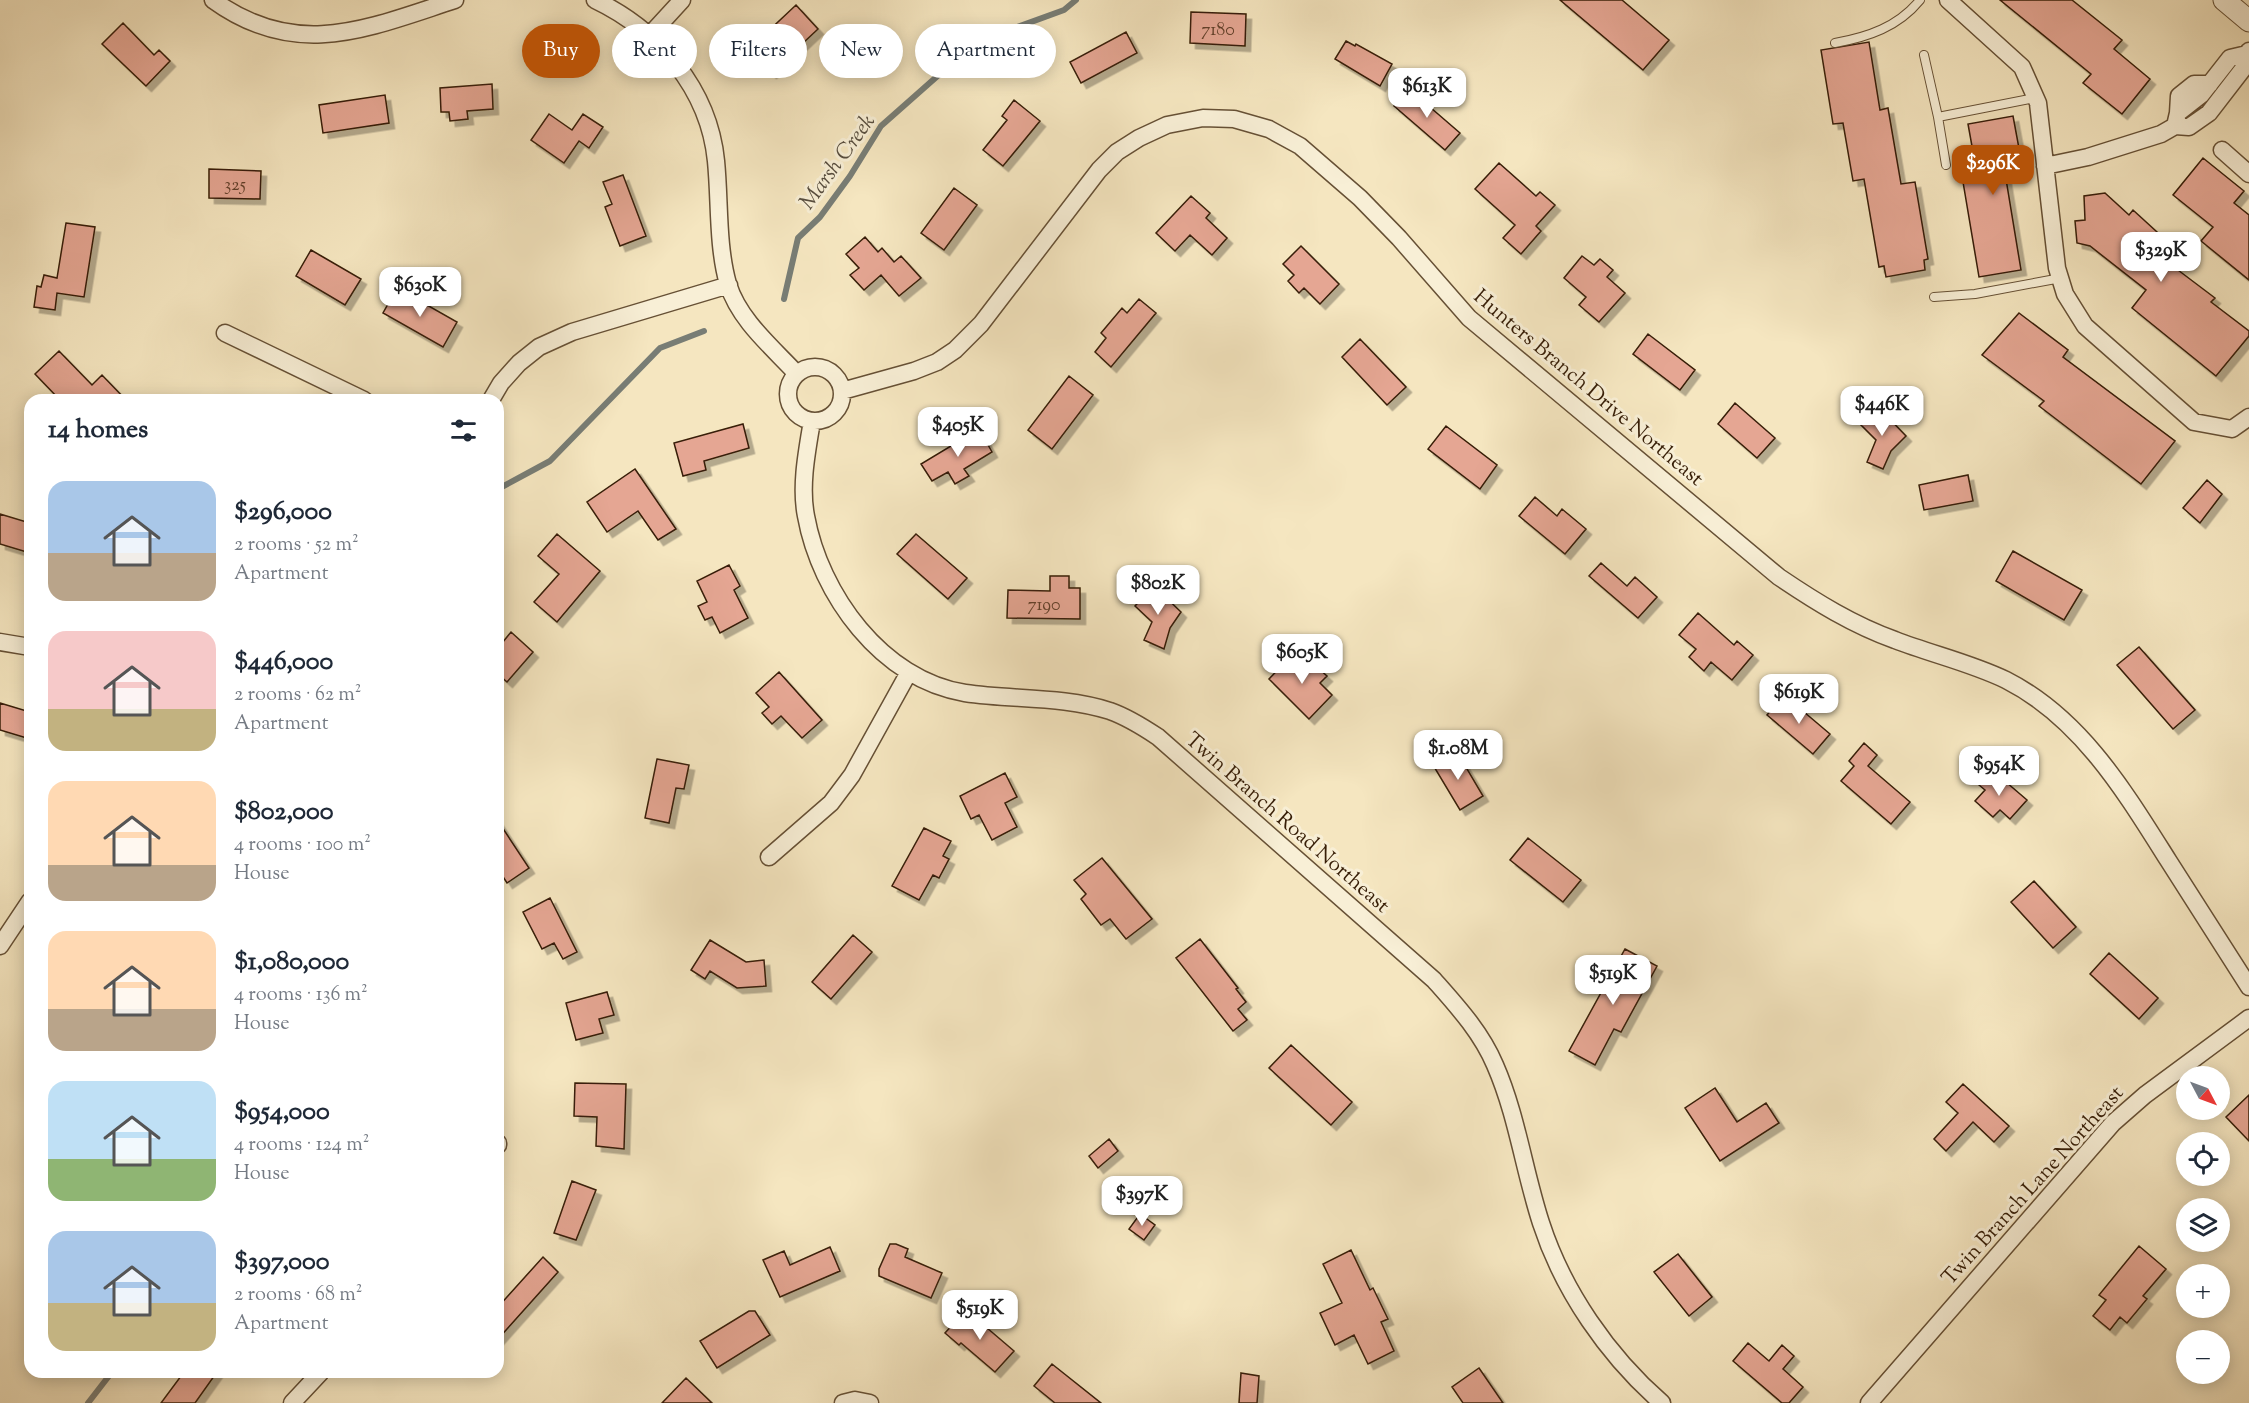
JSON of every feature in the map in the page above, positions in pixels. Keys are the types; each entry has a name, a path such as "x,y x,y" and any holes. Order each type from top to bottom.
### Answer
{"street":[{"path":"213,0 248,20 277,30 319,35 365,29 455,0"},
{"path":"595,0 624,15 636,24"},
{"path":"660,24 682,0"},
{"path":"1948,0 2022,66 2038,103 2057,268 2066,294 2085,327 2194,422 2232,429 2249,417"},
{"path":"2224,0 2249,21"},
{"path":"2045,166 2088,157 2161,134 2201,95 2230,58 2248,52"},
{"path":"2177,120 2188,127 2209,113 2243,69 2248,52"},
{"path":"688,78 709,126 716,158 723,258 729,285 740,309 797,374"},
{"name":"Hunters Branch Drive Northeast","path":"842,391 914,371 937,362 955,350 981,324 1099,170 1118,152 1139,138 1167,125 1203,118 1234,119 1269,129 1300,146 1360,198 1399,238 1469,318 1779,577 1820,604 1863,627 2007,681 2035,698 2061,718 2097,756 2125,792 2249,987"},
{"path":"2222,150 2249,174"},
{"path":"494,394 501,382 519,363 539,347 572,332 729,285"},
{"path":"225,333 352,394"},
{"path":"809,368 825,369 839,381 842,391 842,400 834,413 822,420 812,421 798,414 789,400 789,390 797,374 809,368"},
{"name":"Twin Branch Road Northeast","path":"812,421 806,455 806,516 822,569 839,601 858,627 883,653 909,672 963,693 1081,703 1111,711 1139,725 1158,737 1434,980 1468,1019 1495,1064 1509,1104 1541,1224 1562,1274 1589,1320 1617,1357 1662,1403"},
{"path":"0,642 24,646"},
{"path":"769,857 831,803 852,775 909,672"},
{"path":"0,946 24,910"},
{"name":"Twin Branch Lane Northeast","path":"1869,1403 2113,1123 2145,1095 2249,1018"},
{"path":"291,1403 315,1378"},
{"path":"843,1403 855,1400 870,1403"}],"lane":[{"path":"1835,43 1887,29 1902,19 1920,0"},
{"path":"1924,55 1946,165"},
{"path":"1938,117 2035,98"},
{"path":"1934,297 1975,294 2061,278"}],"building":[{"path":"1560,0 1622,0 1669,40 1643,70"},
{"path":"2000,0 2072,0 2122,40 2114,49 2150,79 2122,114 2083,83 2091,74"},
{"path":"796,5 818,29 807,39 807,24 776,24"},
{"path":"1191,12 1246,14 1245,46 1190,43"},
{"path":"123,23 154,55 159,50 170,61 146,86 102,44"},
{"path":"1126,32 1137,53 1081,83 1070,62"},
{"path":"1346,41 1392,64 1380,86 1335,59"},
{"path":"1869,42 1880,110 1888,108 1901,184 1915,182 1928,259 1924,260 1925,270 1886,277 1884,266 1879,267 1864,179 1853,181 1843,123 1833,124 1821,50"},
{"path":"492,84 493,109 467,111 468,119 450,121 449,112 441,112 440,88"},
{"path":"1409,89 1460,133 1445,150 1394,106"},
{"path":"385,95 389,123 323,133 319,105"},
{"path":"1014,100 1040,121 1003,166 983,150 1007,120 1002,116"},
{"path":"549,114 572,130 583,114 603,127 589,148 579,141 564,163 531,140"},
{"path":"2013,116 2023,170 2005,173 2021,270 1979,277 1962,176 1977,174 1968,124"},
{"path":"2203,158 2244,191 2234,203 2249,215 2249,280 2201,241 2213,227 2173,195"},
{"path":"1499,163 1536,196 1540,192 1555,205 1536,226 1541,231 1521,254 1503,238 1515,225 1475,189"},
{"path":"209,169 261,171 260,199 209,198"},
{"path":"623,175 646,236 620,246 605,207 612,204 603,182"},
{"path":"954,188 977,205 944,250 921,233"},
{"path":"2105,193 2129,215 2133,210 2180,253 2170,264 2215,298 2211,302 2249,331 2249,336 2216,376 2132,308 2146,290 2090,246 2077,243 2075,221 2085,220 2084,196"},
{"path":"1191,196 1210,213 1206,218 1227,238 1212,255 1190,235 1175,251 1156,233"},
{"path":"66,223 95,227 84,297 57,293 55,310 34,307 37,286 41,287 44,275 57,278"},
{"path":"865,237 878,252 882,248 894,262 901,256 921,278 899,296 881,275 864,290 850,275 859,268 846,254"},
{"path":"1301,246 1339,284 1320,304 1304,288 1299,293 1288,281 1294,275 1283,264"},
{"path":"311,250 361,279 345,305 296,276"},
{"path":"1582,256 1594,265 1600,259 1613,270 1607,277 1625,293 1599,322 1579,305 1586,297 1564,278"},
{"path":"397,288 457,322 443,347 383,313"},
{"path":"1139,299 1156,313 1111,367 1095,352 1106,338 1101,333 1122,308 1127,313"},
{"path":"2019,313 2068,350 2063,357 2175,441 2141,484 2039,406 2044,401 1982,355"},
{"path":"1648,334 1695,370 1680,390 1633,354"},
{"path":"1360,339 1406,387 1387,405 1342,357"},
{"path":"59,351 92,385 102,375 120,394 54,394 35,374"},
{"path":"1069,376 1093,395 1052,449 1028,430"},
{"path":"1735,403 1775,438 1757,458 1718,424"},
{"path":"1879,408 1906,436 1891,451 1883,469 1867,462 1876,440 1861,425"},
{"path":"743,424 749,448 704,461 706,470 683,476 674,443"},
{"path":"1446,426 1497,465 1480,489 1428,449"},
{"path":"979,429 992,452 964,469 969,476 955,484 948,472 932,481 921,464"},
{"path":"635,469 676,529 658,540 638,511 607,532 587,502"},
{"path":"1968,475 1973,501 1924,510 1919,485"},
{"path":"2207,480 2222,494 2200,523 2183,508"},
{"path":"1535,497 1557,516 1562,509 1586,529 1565,554 1519,516"},
{"path":"0,514 24,521 24,551 0,544"},
{"path":"557,534 600,571 557,622 534,602 559,574 538,556"},
{"path":"916,534 967,578 948,599 897,554"},
{"path":"2013,551 2082,590 2064,620 1996,581"},
{"path":"1601,563 1627,586 1635,577 1657,597 1638,618 1589,576"},
{"path":"729,565 740,586 734,590 748,618 720,633 712,617 705,620 698,606 707,602 697,581"},
{"path":"1050,576 1069,576 1069,588 1080,588 1080,619 1007,618 1008,590 1050,591"},
{"path":"1154,586 1181,612 1170,628 1164,649 1144,640 1152,622 1135,606"},
{"path":"1698,613 1734,645 1737,641 1753,655 1732,680 1711,662 1704,671 1689,657 1696,649 1679,635"},
{"path":"511,632 533,652 507,682 504,679 504,641"},
{"path":"2139,647 2195,710 2173,729 2117,665"},
{"path":"1292,655 1305,667 1310,661 1327,676 1320,683 1332,695 1309,719 1269,679"},
{"path":"779,672 822,720 802,738 781,716 772,724 762,713 769,707 756,693"},
{"path":"1784,695 1830,734 1813,754 1767,715"},
{"path":"0,703 24,710 24,737 0,730"},
{"path":"1864,743 1877,755 1868,766 1910,802 1891,824 1841,781 1854,766 1849,761"},
{"path":"1457,752 1483,796 1460,810 1433,765"},
{"path":"657,759 689,765 684,789 676,788 669,823 645,818"},
{"path":"1992,770 2027,800 2010,819 2000,810 1993,817 1975,801 1985,790 1979,785"},
{"path":"1005,773 1017,797 1005,803 1017,827 992,840 979,815 971,819 960,796"},
{"path":"924,828 951,841 943,856 949,859 939,878 933,875 919,900 892,886"},
{"path":"504,830 529,868 507,883 504,878"},
{"path":"1528,838 1581,880 1563,902 1510,860"},
{"path":"1102,858 1152,919 1126,939 1110,919 1101,925 1081,899 1086,894 1074,880"},
{"path":"2034,881 2076,927 2053,948 2011,902"},
{"path":"550,898 577,952 563,959 554,943 542,949 523,912"},
{"path":"853,935 872,952 831,999 812,982"},
{"path":"1200,939 1246,1002 1238,1009 1247,1020 1233,1031 1176,958"},
{"path":"710,940 746,962 764,960 766,986 737,988 710,971 705,979 691,970"},
{"path":"1625,949 1657,966 1621,1032 1614,1029 1595,1065 1569,1051"},
{"path":"2109,953 2158,998 2139,1019 2090,974"},
{"path":"607,992 614,1015 599,1019 603,1033 576,1040 566,1003"},
{"path":"1291,1045 1352,1102 1331,1125 1269,1068"},
{"path":"575,1083 626,1084 624,1149 596,1146 597,1117 574,1116"},
{"path":"1963,1084 2009,1126 1994,1142 1973,1122 1946,1151 1934,1139 1958,1113 1946,1102"},
{"path":"1715,1088 1737,1122 1766,1103 1779,1123 1720,1161 1685,1108"},
{"path":"2249,1095 2249,1141 2229,1120 2230,1113"},
{"path":"1109,1139 1118,1151 1098,1168 1089,1156"},
{"path":"572,1181 596,1190 576,1240 554,1233"},
{"path":"1140,1214 1155,1225 1144,1240 1129,1229"},
{"path":"890,1244 908,1249 905,1257 942,1273 931,1298 879,1276 879,1269"},
{"path":"2139,1246 2166,1269 2143,1296 2147,1299 2127,1323 2120,1317 2110,1330 2093,1316 2106,1300 2099,1295"},
{"path":"830,1247 840,1271 780,1297 763,1260 784,1251 790,1265"},
{"path":"1351,1250 1370,1290 1373,1288 1388,1319 1381,1322 1394,1351 1368,1364 1354,1335 1335,1345 1320,1313 1342,1303 1323,1264"},
{"path":"1678,1254 1712,1297 1689,1316 1654,1272"},
{"path":"543,1257 558,1272 504,1332 504,1300"},
{"path":"966,1310 1014,1351 995,1372 961,1343 959,1345 945,1333"},
{"path":"749,1311 755,1311 770,1335 717,1368 700,1341"},
{"path":"1748,1343 1769,1361 1782,1345 1794,1356 1783,1369 1803,1387 1789,1403 1782,1403 1733,1361"},
{"path":"1052,1364 1101,1403 1055,1403 1034,1386"},
{"path":"1479,1368 1503,1403 1463,1403 1452,1387"},
{"path":"1241,1373 1259,1376 1257,1403 1239,1403"},
{"path":"180,1378 213,1378 195,1403 161,1403"},
{"path":"686,1378 712,1403 662,1403"}],"waterway":[{"name":"Marsh Creek","path":"784,299 798,238 820,217 850,176 881,126 976,42 1064,10 1076,0"},
{"name":"Marsh Creek","path":"504,486 550,461 660,348 704,331"},
{"name":"Marsh Creek","path":"88,1403 107,1378"}]}
